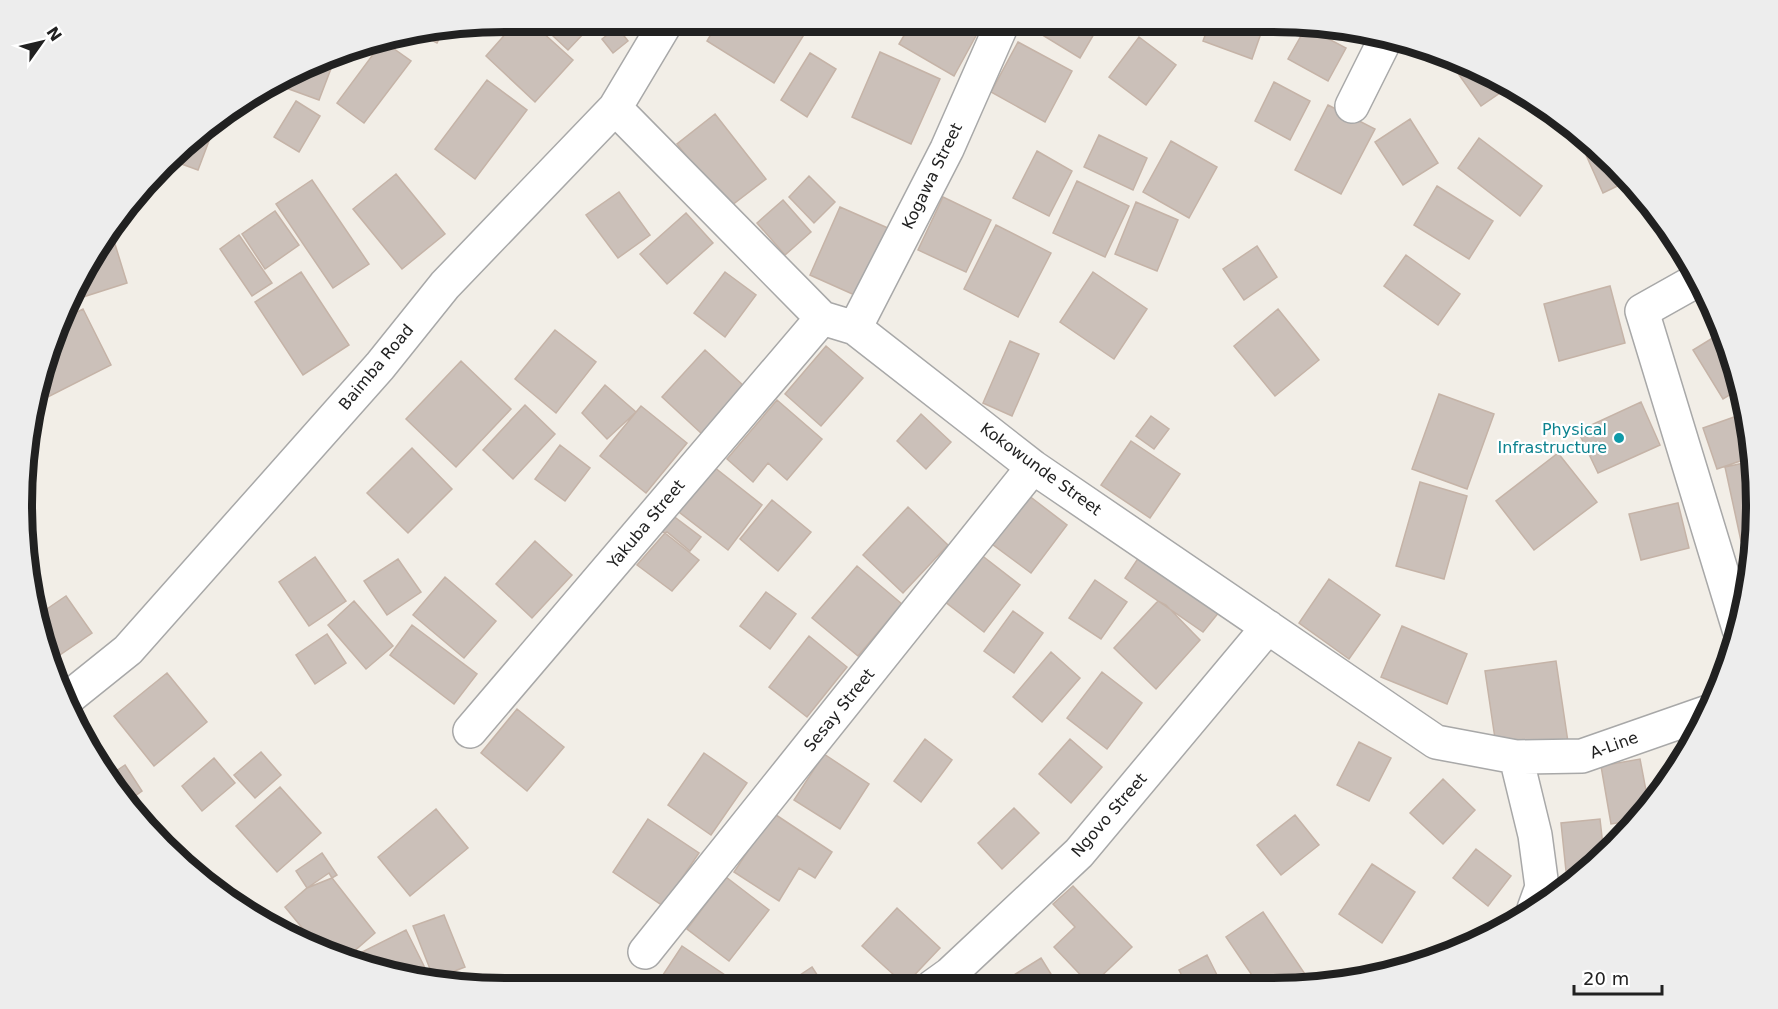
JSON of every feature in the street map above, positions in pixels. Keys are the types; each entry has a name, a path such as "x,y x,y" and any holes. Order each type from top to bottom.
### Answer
{"street":[{"name":"Baimba Road","path":"72,696 128,650 380,366 445,285 615,108 660,32"},
{"name":"Kogawa Street","path":"855,328 947,149 999,32"},
{"path":"1352,106 1383,45"},
{"name":"Kokowunde Street","path":"615,108 822,318 855,328 1033,467 1436,742 1516,757"},
{"path":"1691,283 1642,311 1733,613"},
{"name":"Yakuba Street","path":"470,731 822,318"},
{"name":"Sesay Street","path":"645,952 1033,467"},
{"name":"Ngovo Street","path":"944,978 1079,853 1268,627"},
{"name":"A-Line","path":"1516,757 1582,756 1697,716"},
{"path":"1516,757 1535,835 1542,887 1539,896"}],"building":[{"path":"507,32 542,32 573,60 535,102 486,56"},
{"path":"549,32 585,32 568,50"},
{"path":"611,32 621,32 628,41 613,53 602,39"},
{"path":"712,32 805,33 774,83 707,41"},
{"path":"906,32 978,32 954,76 899,44"},
{"path":"1037,32 1095,32 1080,58"},
{"path":"1206,32 1261,32 1252,59 1203,41"},
{"path":"1303,33 1320,35 1346,48 1328,81 1288,59"},
{"path":"440,36 437,43 428,38"},
{"path":"1139,37 1176,65 1146,105 1109,77"},
{"path":"1018,42 1072,71 1045,122 991,92"},
{"path":"390,46 411,61 364,123 337,103 377,50"},
{"path":"880,52 940,79 911,144 852,117"},
{"path":"810,53 836,69 807,117 781,100"},
{"path":"333,64 319,100 283,87"},
{"path":"1454,68 1503,91 1481,106"},
{"path":"487,80 527,110 475,179 435,149"},
{"path":"1274,82 1310,101 1290,140 1255,121"},
{"path":"296,101 320,116 299,152 274,137"},
{"path":"1328,105 1375,129 1341,194 1295,170"},
{"path":"715,114 766,179 727,209 677,144"},
{"path":"1410,119 1438,163 1403,185 1375,142"},
{"path":"212,133 198,170 178,163"},
{"path":"1099,135 1147,158 1133,190 1084,167"},
{"path":"1479,138 1542,186 1520,216 1458,168"},
{"path":"1171,141 1217,167 1189,218 1143,192"},
{"path":"1582,147 1621,184 1603,193"},
{"path":"1037,151 1072,171 1049,216 1013,198"},
{"path":"396,174 445,234 402,269 353,209"},
{"path":"809,176 835,202 814,223 789,197"},
{"path":"312,180 369,264 333,288 276,204"},
{"path":"1077,181 1129,206 1105,257 1053,233"},
{"path":"1437,186 1493,221 1469,259 1414,225"},
{"path":"619,192 650,235 618,258 586,215"},
{"path":"943,197 991,220 966,272 918,250"},
{"path":"783,200 811,232 785,255 757,223"},
{"path":"1136,202 1178,220 1157,271 1115,254"},
{"path":"840,207 890,229 859,297 810,275"},
{"path":"275,211 299,245 265,269 242,234"},
{"path":"686,213 713,243 667,284 640,254"},
{"path":"996,225 1051,253 1018,317 964,289"},
{"path":"239,235 272,283 252,296 220,249"},
{"path":"113,239 127,283 83,297 81,293"},
{"path":"1257,246 1277,277 1244,300 1223,269"},
{"path":"1406,255 1460,294 1438,325 1384,286"},
{"path":"301,272 349,345 303,375 255,302"},
{"path":"725,272 756,295 725,337 694,313"},
{"path":"1093,272 1147,309 1114,359 1060,322"},
{"path":"1610,286 1625,343 1559,361 1544,304"},
{"path":"83,309 111,365 44,399 57,352 72,315"},
{"path":"1278,309 1319,360 1275,396 1234,346"},
{"path":"555,330 596,362 556,413 515,379"},
{"path":"1715,336 1733,393 1723,399 1693,350"},
{"path":"1010,341 1039,354 1012,416 983,403"},
{"path":"826,346 863,378 821,426 785,394"},
{"path":"705,350 745,387 702,434 662,397"},
{"path":"461,361 511,409 456,467 406,419"},
{"path":"605,385 636,412 607,439 582,413"},
{"path":"1439,394 1494,414 1467,489 1412,469"},
{"path":"777,400 822,439 787,480 768,463 753,482 727,459"},
{"name":"Physical Infrastructure","path":"1641,402 1660,445 1598,473 1578,431"},
{"path":"525,405 555,434 513,479 483,450"},
{"path":"641,406 687,443 646,493 600,456"},
{"path":"921,414 951,442 926,469 897,441"},
{"path":"1151,416 1169,429 1154,449 1136,436"},
{"path":"1738,416 1744,460 1717,469 1703,428"},
{"path":"1131,441 1180,474 1150,518 1101,485"},
{"path":"560,445 590,468 565,501 535,479"},
{"path":"412,448 452,489 408,533 367,493"},
{"path":"1558,453 1597,502 1534,550 1496,501"},
{"path":"1744,463 1744,540 1741,541 1725,467"},
{"path":"714,467 762,505 728,550 679,512"},
{"path":"1420,482 1467,496 1444,579 1396,566"},
{"path":"1028,495 1067,525 1031,573 992,544"},
{"path":"772,500 811,532 778,571 740,539"},
{"path":"1678,503 1689,548 1641,560 1629,514"},
{"path":"908,507 948,545 903,593 863,555"},
{"path":"672,515 701,537 690,551 667,532 661,531"},
{"path":"665,533 699,560 672,591 637,565"},
{"path":"535,541 572,575 532,618 496,584"},
{"path":"980,554 1020,585 984,632 944,601"},
{"path":"315,557 346,601 309,626 279,582"},
{"path":"1139,557 1220,611 1203,632 1125,578"},
{"path":"398,559 421,592 387,615 364,581"},
{"path":"857,566 902,604 858,656 812,618"},
{"path":"445,577 496,621 464,658 413,615"},
{"path":"1329,579 1380,615 1349,659 1299,623"},
{"path":"1095,580 1127,602 1101,639 1069,618"},
{"path":"766,592 796,614 770,649 740,626"},
{"path":"66,596 92,633 57,657 44,611"},
{"path":"354,601 393,646 366,669 328,625"},
{"path":"1158,601 1166,605 1200,640 1156,689 1114,648"},
{"path":"1013,611 1043,633 1014,673 984,651"},
{"path":"412,625 477,674 454,704 390,655"},
{"path":"1402,626 1467,654 1447,704 1381,677"},
{"path":"327,634 346,663 315,684 296,655"},
{"path":"809,636 847,667 807,717 769,687"},
{"path":"1051,652 1080,678 1042,722 1013,697"},
{"path":"1556,661 1568,742 1497,752 1485,671"},
{"path":"1102,672 1142,703 1107,749 1067,718"},
{"path":"167,673 207,722 154,766 114,716"},
{"path":"517,709 564,747 527,791 481,753"},
{"path":"925,739 952,760 921,802 894,781"},
{"path":"1070,739 1102,767 1071,803 1039,774"},
{"path":"1359,742 1391,758 1369,801 1337,785"},
{"path":"261,752 281,775 255,798 234,775"},
{"path":"704,753 747,783 711,835 668,805"},
{"path":"824,754 869,784 840,829 794,800"},
{"path":"214,758 235,783 202,811 182,786"},
{"path":"1640,759 1647,795 1623,822 1611,824 1601,766"},
{"path":"125,765 142,791 133,797 115,772"},
{"path":"1443,779 1475,810 1443,844 1410,813"},
{"path":"280,787 321,833 277,872 236,826"},
{"path":"1014,808 1039,833 1002,869 978,843"},
{"path":"436,809 468,848 410,896 378,857"},
{"path":"773,813 832,852 815,878 799,868 779,901 734,872"},
{"path":"1295,815 1319,845 1281,875 1257,845"},
{"path":"648,819 699,853 663,906 613,872"},
{"path":"1600,819 1603,844 1573,870 1566,871 1561,823"},
{"path":"1476,849 1511,876 1488,906 1453,878"},
{"path":"322,853 337,875 332,878 329,873 307,888 296,871"},
{"path":"1372,864 1415,892 1382,943 1339,914"},
{"path":"726,877 769,910 729,961 687,929"},
{"path":"332,878 375,933 353,952 307,934 285,907 307,888"},
{"path":"1073,886 1132,947 1099,978 1083,978 1054,947 1075,927 1053,904"},
{"path":"897,908 940,948 912,978 897,978 862,946"},
{"path":"1263,912 1306,976 1254,978 1226,937"},
{"path":"444,915 465,967 448,974 431,971 413,926"},
{"path":"406,930 426,970 382,961 358,954"},
{"path":"682,946 725,975 723,978 661,978"},
{"path":"1207,955 1218,978 1183,978 1179,970"},
{"path":"1041,958 1053,978 1009,978"},
{"path":"812,967 819,978 796,978"}],"place":[{"name":"Physical Infrastructure","path":"1619,438"}]}
